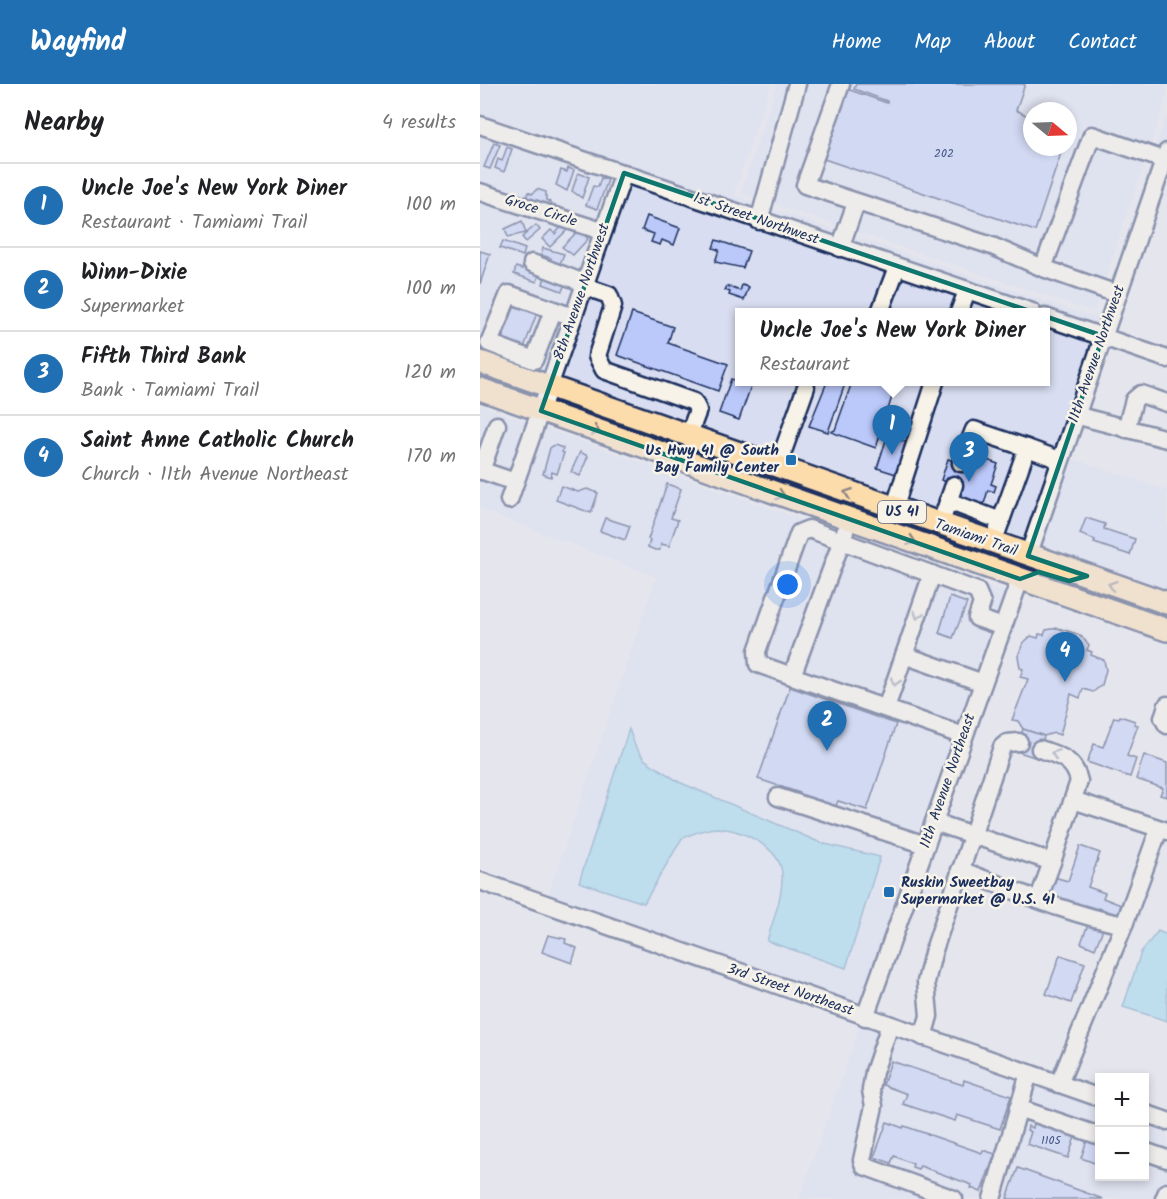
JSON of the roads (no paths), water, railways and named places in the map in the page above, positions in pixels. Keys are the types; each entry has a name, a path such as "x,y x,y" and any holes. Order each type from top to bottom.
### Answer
{"main road":[{"name":"Tamiami Trail","path":"480,362 508,361 549,388 1167,603"},
{"name":"Tamiami Trail","path":"480,389 1167,630"},
{"path":"991,569 1004,563 1018,564 1028,556"},
{"path":"1020,579 1029,573 1039,572 1069,581 1088,576"}],"street":[{"path":"759,221 770,174 797,84"},
{"path":"841,84 805,185 992,246 1042,268 1117,294"},
{"name":"1st Street Northwest","path":"480,125 1020,308"},
{"path":"1042,268 1092,135 1166,156"},
{"name":"11th Avenue Northwest","path":"1028,556 1166,156"},
{"name":"8th Avenue Northwest","path":"509,500 583,284 624,173"},
{"name":"Groce Circle","path":"480,192 602,231"},
{"path":"840,248 856,203"},
{"path":"532,263 609,295 613,306 597,356 604,369 694,402 698,410 688,437"},
{"path":"882,308 897,267"},
{"path":"961,308 967,291"},
{"path":"553,311 534,360 508,361 489,343 509,294 573,317"},
{"path":"1050,319 1167,359"},
{"path":"894,509 933,386"},
{"path":"777,468 806,387"},
{"path":"1126,429 1134,399 1141,394 1167,403"},
{"path":"1076,416 1167,439"},
{"path":"497,425 481,470 515,482"},
{"path":"961,463 974,430 1060,460"},
{"path":"993,543 1027,448"},
{"path":"940,525 951,493 1001,521"},
{"path":"792,676 849,519"},
{"path":"964,736 758,663 757,651 799,533 808,529 977,591 982,603 977,618 1003,627"},
{"path":"951,582 960,558"},
{"path":"886,708 932,574"},
{"name":"11th Avenue Northeast","path":"865,1017 1020,579"},
{"path":"904,656 983,683"},
{"path":"1167,705 1163,718 1167,725"},
{"path":"923,1037 929,1016 926,982 960,870 1002,747 1007,743 1019,742"},
{"path":"1039,898 1079,781 1072,763 1040,749"},
{"path":"778,797 926,845"},
{"path":"1059,1084 1163,830 1073,800"},
{"path":"934,822 1052,862"},
{"path":"960,870 1087,918 1124,925"},
{"name":"3rd Street Northeast","path":"480,881 1095,1096"},
{"path":"890,1025 874,1072 871,1090 874,1106 862,1160 864,1166 954,1199"},
{"path":"992,1199 1029,1073"},
{"path":"1018,1108 1095,1134"},
{"path":"1149,1115 1167,1121"},
{"path":"1149,1153 1167,1159"},
{"path":"1164,1199 1167,1192"}],"water":[{"path":"629,729 635,746 645,760 679,782 821,843 880,857 846,968 767,941 781,890 780,864 774,855 758,841 737,832 713,828 682,838 644,903 579,882"},
{"path":"1158,931 1167,935 1167,1021 1123,1007 1141,952"}],"place":[{"name":"Uncle Joe's New York Diner","path":"892,455"},
{"name":"Us Hwy 41 @ South Bay Family Center","path":"791,460"},
{"name":"Fifth Third Bank","path":"969,482"},
{"name":"Saint Anne Catholic Church","path":"1065,682"},
{"name":"Winn-Dixie","path":"827,751"},
{"name":"Ruskin Sweetbay Supermarket @ U.S. 41","path":"889,892"}]}
